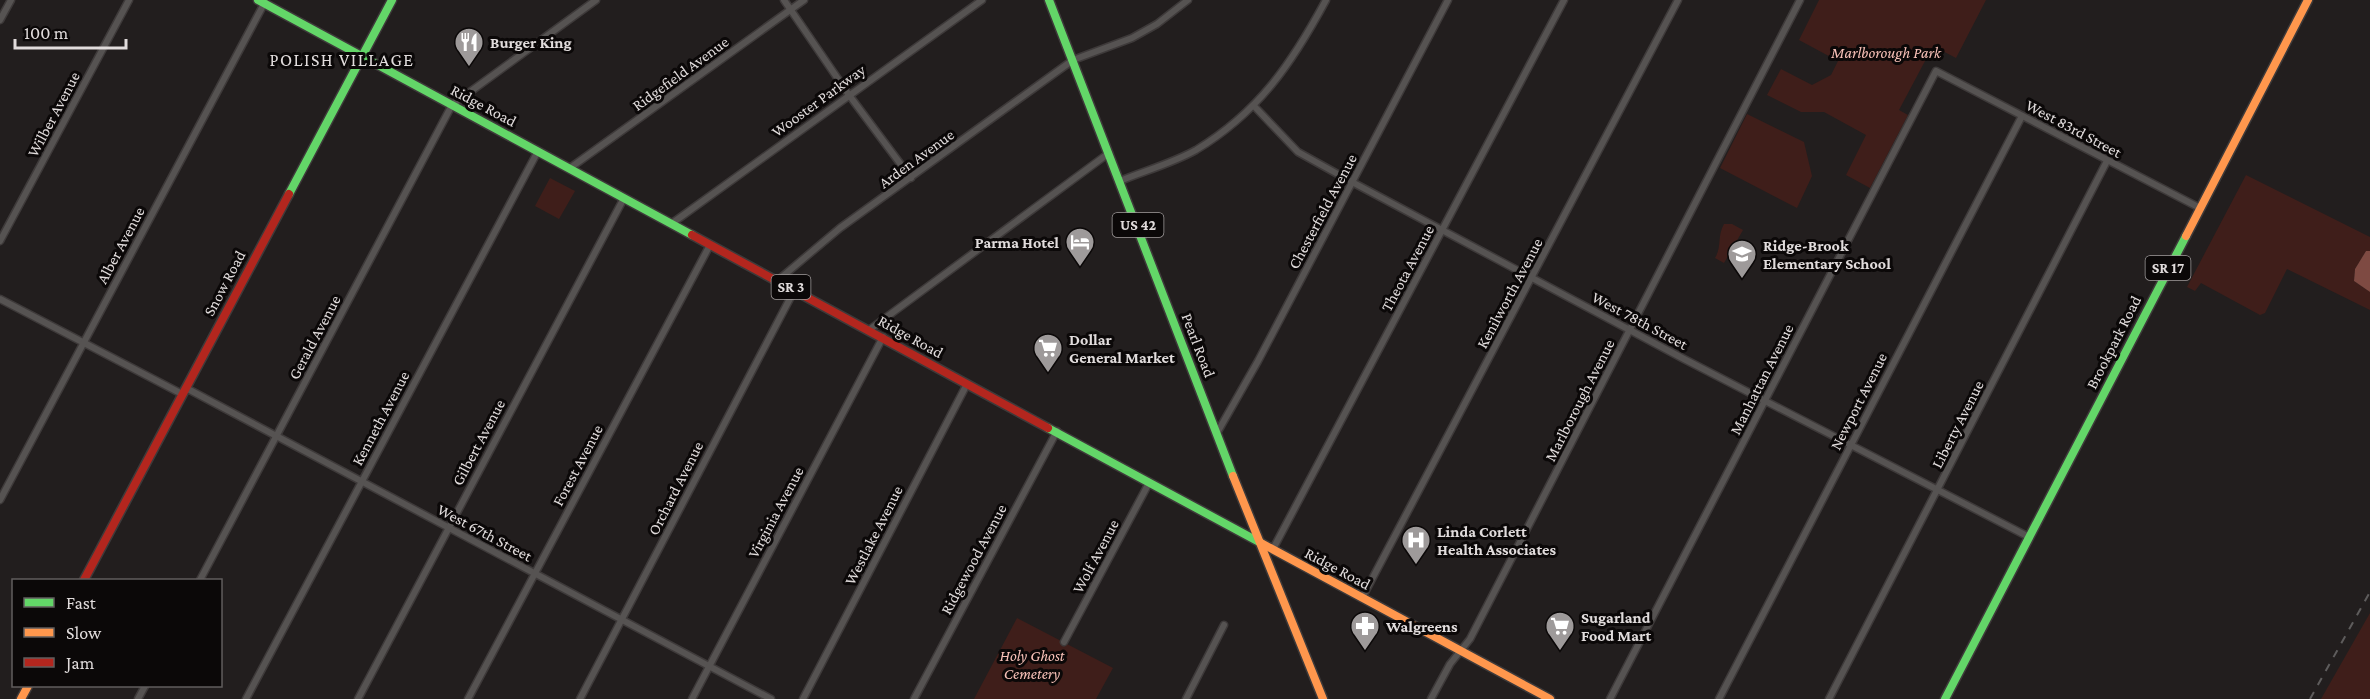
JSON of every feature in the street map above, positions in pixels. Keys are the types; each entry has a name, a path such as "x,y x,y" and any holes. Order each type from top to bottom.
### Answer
{"main road":[{"name":"Snow Road","path":"85,579 392,0"},
{"name":"Pearl Road","path":"1049,0 1321,698"},
{"name":"Brookpark Road","path":"1946,699 2308,0"},
{"name":"Ridge Road","path":"263,1 1057,431 1461,652 1535,695 1550,699"}],"street":[{"path":"0,20 11,0"},
{"name":"Wilber Avenue","path":"0,241 129,0"},
{"path":"452,105 596,0"},
{"path":"784,0 849,95 911,178"},
{"name":"Ridgefield Avenue","path":"570,168 804,0"},
{"name":"Wooster Parkway","path":"671,224 982,0"},
{"name":"Arden Avenue","path":"777,281 840,228 1073,60 1132,38 1157,24 1188,0"},
{"path":"1120,181 1194,151 1254,106 1281,77 1300,49 1326,0"},
{"name":"Chesterfield Avenue","path":"1217,433 1258,362 1448,0"},
{"name":"Theota Avenue","path":"1273,549 1564,0"},
{"name":"Kenilworth Avenue","path":"1362,598 1678,0"},
{"name":"Marlborough Avenue","path":"1431,699 1450,664 1470,639 1800,0"},
{"name":"Alber Avenue","path":"0,500 263,1"},
{"name":"West 83rd Street","path":"1936,71 2200,208"},
{"name":"Manhattan Avenue","path":"1610,699 1936,71"},
{"name":"Gerald Avenue","path":"201,579 452,105"},
{"name":"West 78th Street","path":"1254,106 1298,152 1630,330 2029,537"},
{"name":"Newport Avenue","path":"1719,699 2022,116"},
{"name":"Kenneth Avenue","path":"246,699 538,151"},
{"path":"869,330 1109,153"},
{"name":"Liberty Avenue","path":"1829,699 2107,161"},
{"name":"Gilbert Avenue","path":"358,699 624,198"},
{"name":"Forest Avenue","path":"468,699 710,244"},
{"name":"Orchard Avenue","path":"580,699 795,289"},
{"name":"West 67th Street","path":"0,299 277,436 771,699"},
{"name":"Virginia Avenue","path":"692,699 883,337"},
{"name":"Westlake Avenue","path":"803,699 967,384"},
{"name":"Ridgewood Avenue","path":"914,699 1057,431"},
{"name":"Wolf Avenue","path":"1064,642 1149,483"},
{"path":"1186,699 1224,625"}],"green space":[{"name":"Marlborough Park","path":"1819,0 1986,0 1956,58 1933,46 1899,110 1908,115 1870,188 1846,175 1866,135 1824,112 1801,112 1767,95 1781,69 1812,85 1831,75 1838,61 1799,40"},
{"path":"1747,114 1804,142 1812,176 1797,208 1720,168"},
{"path":"2246,175 2370,237 2370,251 2366,251 2355,269 2354,281 2370,292 2370,310 2287,269 2265,313 2260,315 2201,283 2195,291 2187,287"},
{"path":"550,178 575,191 559,219 535,206"},
{"path":"1724,224 1732,224 1743,230 1724,263 1715,258"},
{"path":"2370,613 2370,699 2321,699"},
{"name":"Holy Ghost Cemetery","path":"1017,618 1113,668 1096,699 974,699"}],"shaded area":[{"path":"2366,251 2370,251 2370,292 2354,281 2355,269"}],"railway":[{"path":"2310,699 2370,592"}],"traffic: fast":[{"path":"258,0 692,235"},
{"path":"289,194 392,0"},
{"path":"1049,0 1233,476"},
{"path":"1945,699 2186,236"},
{"path":"1048,428 1261,543"}],"traffic: slow":[{"path":"2186,236 2308,0"},
{"path":"1233,476 1323,699"},
{"path":"1261,543 1550,699"},
{"path":"21,699 27,687"}],"traffic: jam":[{"path":"85,579 289,194"},
{"path":"692,235 1048,428"}],"place":[{"name":"Burger King","path":"469,68"},
{"name":"Parma Hotel","path":"1080,268"},
{"name":"Ridge-Brook Elementary School","path":"1742,280"},
{"name":"Dollar General Market","path":"1048,374"},
{"name":"Linda Corlett Health Associates","path":"1416,566"},
{"name":"Walgreens","path":"1365,652"},
{"name":"Sugarland Food Mart","path":"1560,652"}],"district":[{"name":"POLISH VILLAGE","path":"342,60"}]}
